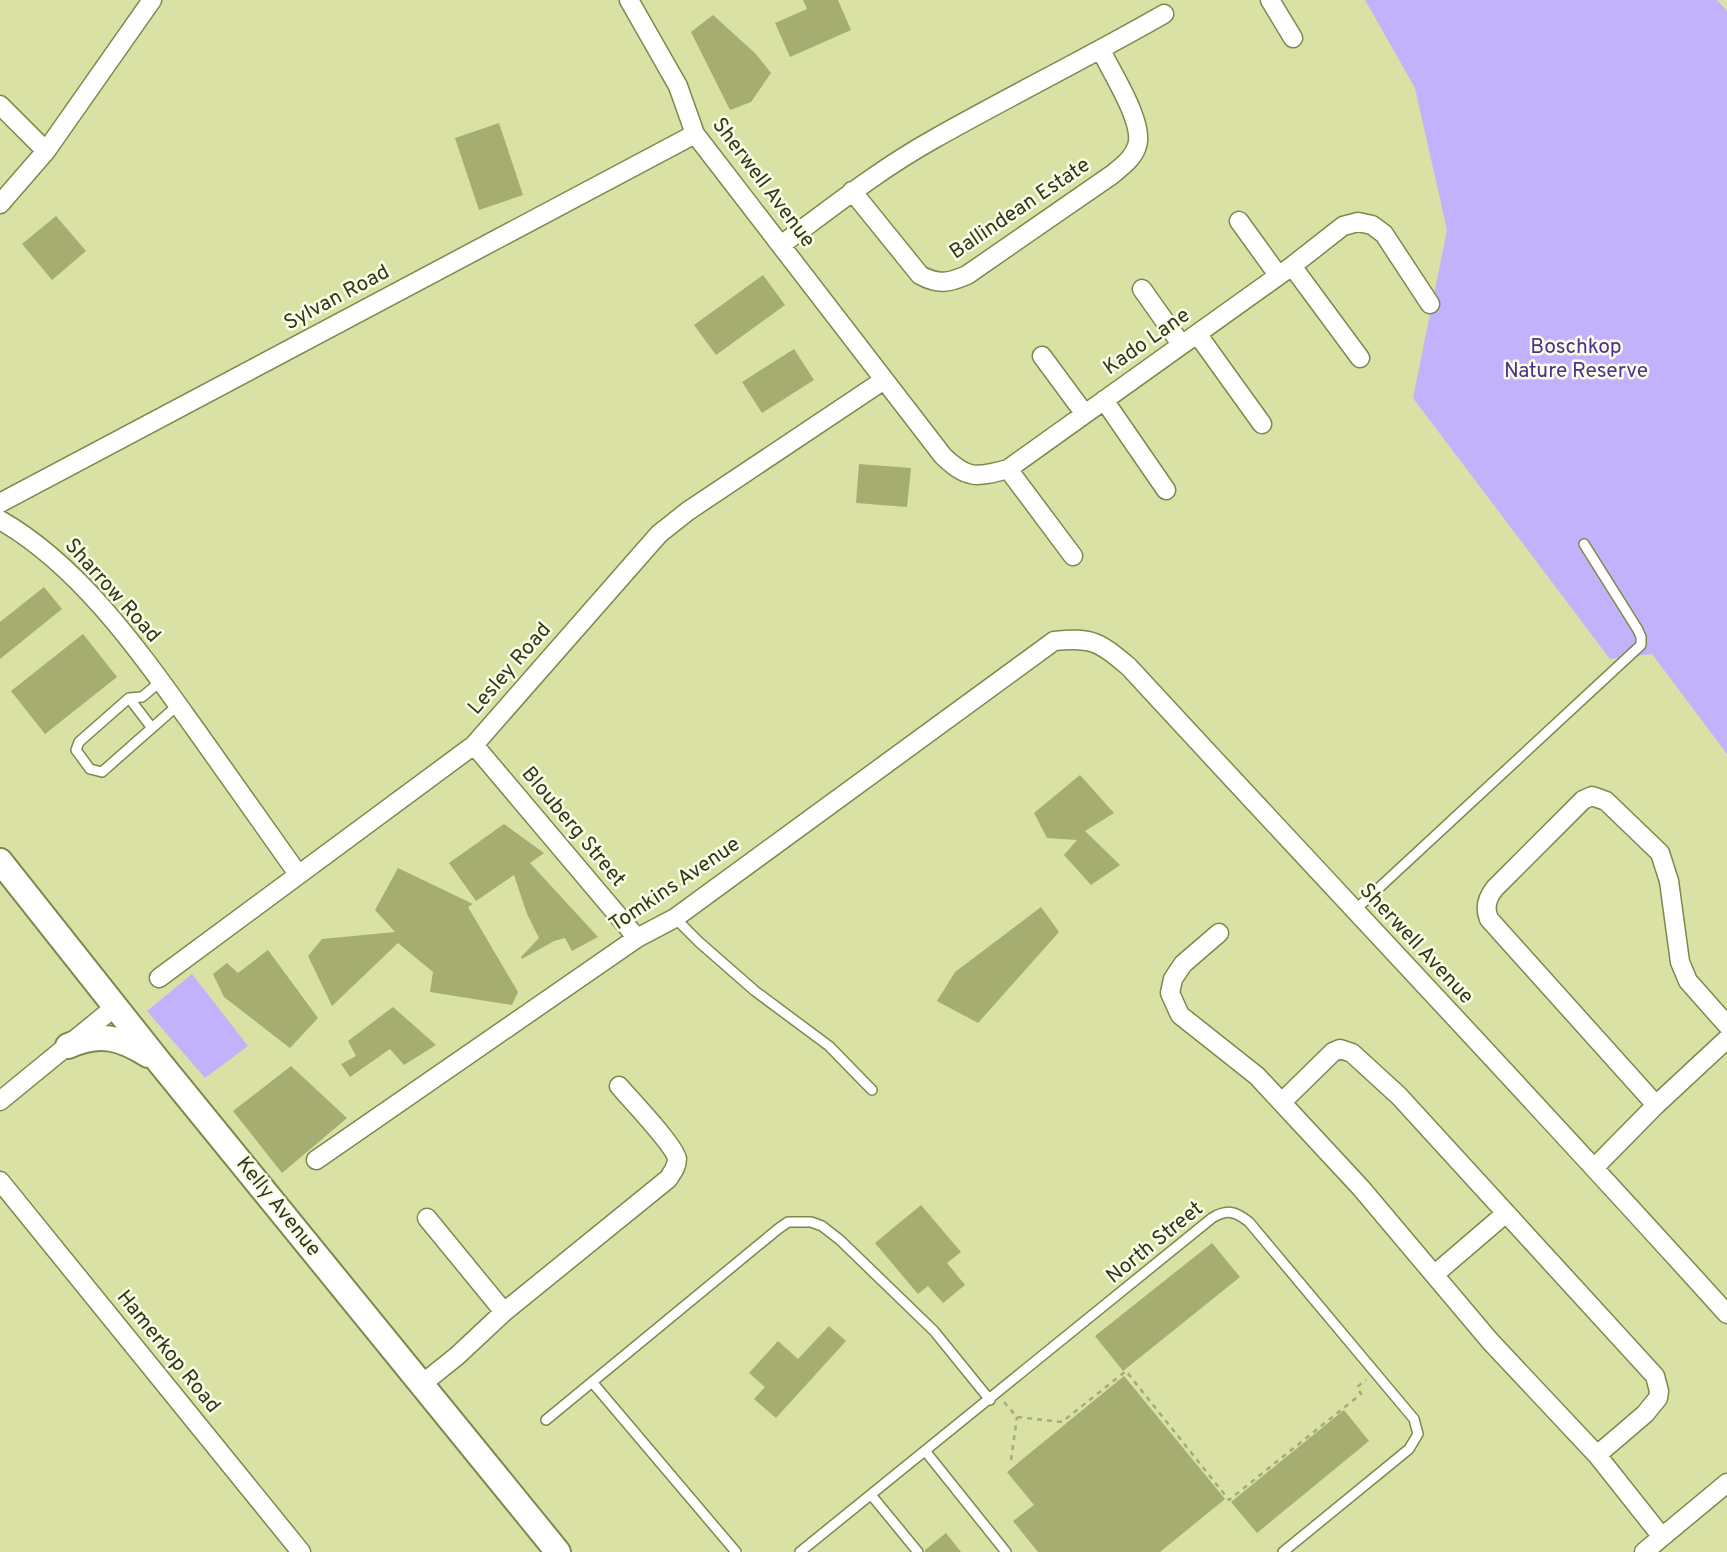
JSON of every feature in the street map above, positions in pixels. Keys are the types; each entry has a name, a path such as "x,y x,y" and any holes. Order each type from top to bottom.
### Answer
{"street":[{"path":"0,204 46,151 152,0"},
{"path":"1270,0 1293,38"},
{"name":"Sherwell Avenue","path":"632,1 678,86 695,134 884,380"},
{"path":"781,245 852,191 933,139 1164,14"},
{"name":"Ballindean Estate","path":"852,191 920,275 933,282 949,283 968,275 1113,174 1131,158 1138,145 1139,134 1135,120 1101,50"},
{"path":"0,105 46,151"},
{"name":"Sylvan Road","path":"0,503 695,134"},
{"path":"1239,221 1360,358"},
{"name":"Kado Lane","path":"884,380 943,456 958,470 972,476 987,475 1007,469 1181,344 1198,335 1343,226 1358,222 1372,225 1384,234 1430,304"},
{"path":"1142,289 1181,344"},
{"path":"1198,335 1262,424"},
{"path":"1042,356 1084,413"},
{"name":"Lesley Road","path":"159,978 474,745 659,534 688,511 884,380"},
{"path":"1104,400 1166,490"},
{"path":"1007,469 1073,556"},
{"name":"Sharrow Road","path":"0,520 35,543 72,575 161,681 298,873"},
{"name":"Sherwell Avenue","path":"1054,641 1089,639 1129,667 1595,1167 1727,1314"},
{"name":"Tomkins Avenue","path":"316,1160 636,938 675,918 1054,641"},
{"name":"Blouberg Street","path":"474,745 636,938"},
{"path":"1656,1105 1489,919 1486,911 1488,896 1494,888 1583,800 1592,796 1606,801 1660,853 1667,873 1684,974 1727,1025"},
{"name":"Kelly Avenue","path":"0,861 160,1063 558,1552"},
{"path":"1219,933 1183,964 1173,979 1170,993 1180,1015 1237,1058 1282,1102 1435,1273 1490,1341 1597,1455 1662,1537"},
{"path":"0,1101 116,1006"},
{"path":"68,1046 84,1039 101,1037 119,1040 160,1063"},
{"path":"1595,1167 1727,1039"},
{"path":"1282,1102 1333,1052 1340,1049 1352,1053 1399,1096 1655,1376 1659,1384 1658,1398 1653,1406 1597,1455"},
{"path":"422,1384 504,1312 668,1179 675,1168 677,1157 619,1086"},
{"name":"Hamerkop Road","path":"0,1181 301,1552"},
{"path":"1435,1273 1505,1214"},
{"path":"427,1218 504,1312"},
{"path":"1644,1552 1727,1483"}],"lane":[{"path":"1354,911 1641,645 1638,629 1584,544"},
{"path":"161,681 142,698 129,698 79,743 76,750 83,760 90,769 102,772 178,705"},
{"path":"129,698 156,724"},
{"path":"675,918 755,991 829,1046 872,1090"},
{"name":"North Street","path":"800,1552 1212,1218 1230,1211 1249,1222 1414,1419 1418,1434 1409,1449 1283,1552"},
{"path":"546,1420 778,1229 788,1222 799,1221 822,1226 841,1240 934,1331 993,1397"},
{"path":"592,1382 736,1552"},
{"path":"926,1452 1006,1552"},
{"path":"872,1496 918,1552"}],"path":[{"path":"993,1397 1017,1417 1062,1422 1126,1371 1229,1500 1361,1394 1357,1387 1374,1373"},
{"path":"1011,1460 1017,1417"}],"green space":[{"name":"Boschkop Nature Reserve","path":"1365,0 1717,0 1727,11 1727,754 1652,654 1610,659 1413,398 1447,230 1415,88"},
{"path":"192,974 248,1046 205,1078 147,1011"}],"building":[{"path":"803,0 838,0 851,30 790,57 775,23 807,9"},
{"path":"713,15 756,54 771,73 751,102 730,110 691,32"},
{"path":"499,123 523,195 479,210 455,138"},
{"path":"56,216 86,251 52,280 22,244"},
{"path":"763,275 785,305 716,355 694,325"},
{"path":"794,349 814,380 762,413 742,382"},
{"path":"859,464 911,468 907,507 856,503"},
{"path":"44,587 62,609 0,659 0,622"},
{"path":"83,634 117,677 45,734 11,691"},
{"path":"1080,775 1114,813 1085,831 1120,865 1091,885 1064,855 1077,840 1047,838 1034,813"},
{"path":"504,824 544,853 530,863 598,937 572,951 565,938 554,941 522,959 539,938 527,914 514,875 476,901 449,863"},
{"path":"398,868 473,904 468,907 518,992 512,1005 430,992 433,972 398,943 332,1006 308,956 322,939 395,932 375,910"},
{"path":"1041,907 1059,932 978,1023 937,1001 955,972"},
{"path":"268,950 318,1018 290,1048 224,997 213,974 227,963 238,973"},
{"path":"393,1007 436,1045 404,1065 390,1049 350,1077 341,1064 356,1056 348,1041"},
{"path":"291,1066 347,1118 282,1173 233,1111"},
{"path":"921,1205 961,1252 947,1263 965,1285 943,1303 928,1286 918,1294 875,1243"},
{"path":"1212,1243 1240,1277 1123,1371 1095,1336"},
{"path":"829,1326 846,1341 776,1418 754,1399 765,1387 749,1373 778,1341 798,1359"},
{"path":"1124,1376 1225,1499 1160,1552 1038,1552 1013,1521 1034,1505 1007,1472"},
{"path":"1344,1410 1369,1441 1257,1533 1231,1502"},
{"path":"946,1533 961,1552 925,1552 925,1550"}]}
